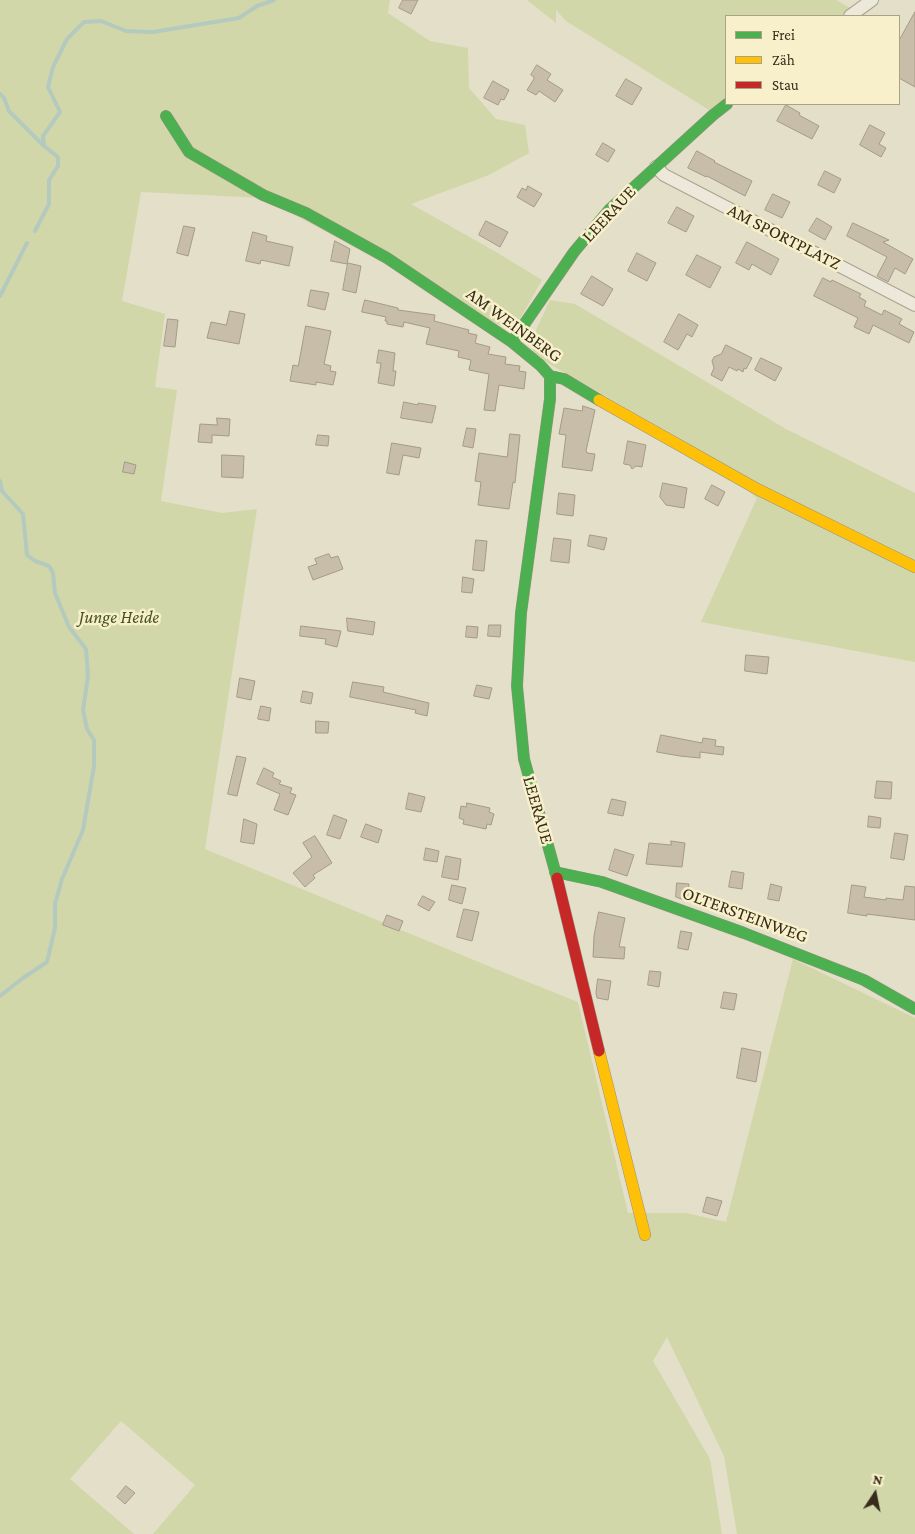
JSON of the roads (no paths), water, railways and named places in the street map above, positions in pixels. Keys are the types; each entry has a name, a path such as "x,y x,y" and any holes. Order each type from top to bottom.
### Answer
{"street":[{"path":"851,15 872,0"},
{"name":"LEERAUE","path":"512,342 574,252 609,210 713,114 726,105"},
{"name":"AM WEINBERG","path":"166,116 189,152 263,195 306,213 387,258 512,342 540,365 550,376 564,378 626,416 757,489 915,567"},
{"name":"AM SPORTPLATZ","path":"656,167 664,175 915,305"},
{"name":"LEERAUE","path":"550,376 550,399 521,613 517,686 524,759 555,872 645,1235"},
{"name":"OLTERSTEINWEG","path":"555,872 602,882 753,936 864,980 915,1010"}],"waterway":[{"path":"35,231 49,204 49,180 58,166 58,157 44,146 43,136 60,112 48,87 53,67 67,39 84,22 101,21 126,31 153,32 239,18 257,6 274,0"},
{"path":"0,94 4,98 9,111 43,145"},
{"path":"0,296 27,243"},
{"path":"0,481 2,491 23,514 27,555 35,561 49,566 53,573 55,593 69,627 86,649 88,676 83,710 87,729 94,740 94,766 83,830 62,879 55,904 55,928 47,962 0,996"}],"park label":[{"name":"Junge Heide","path":"119,617"}]}
